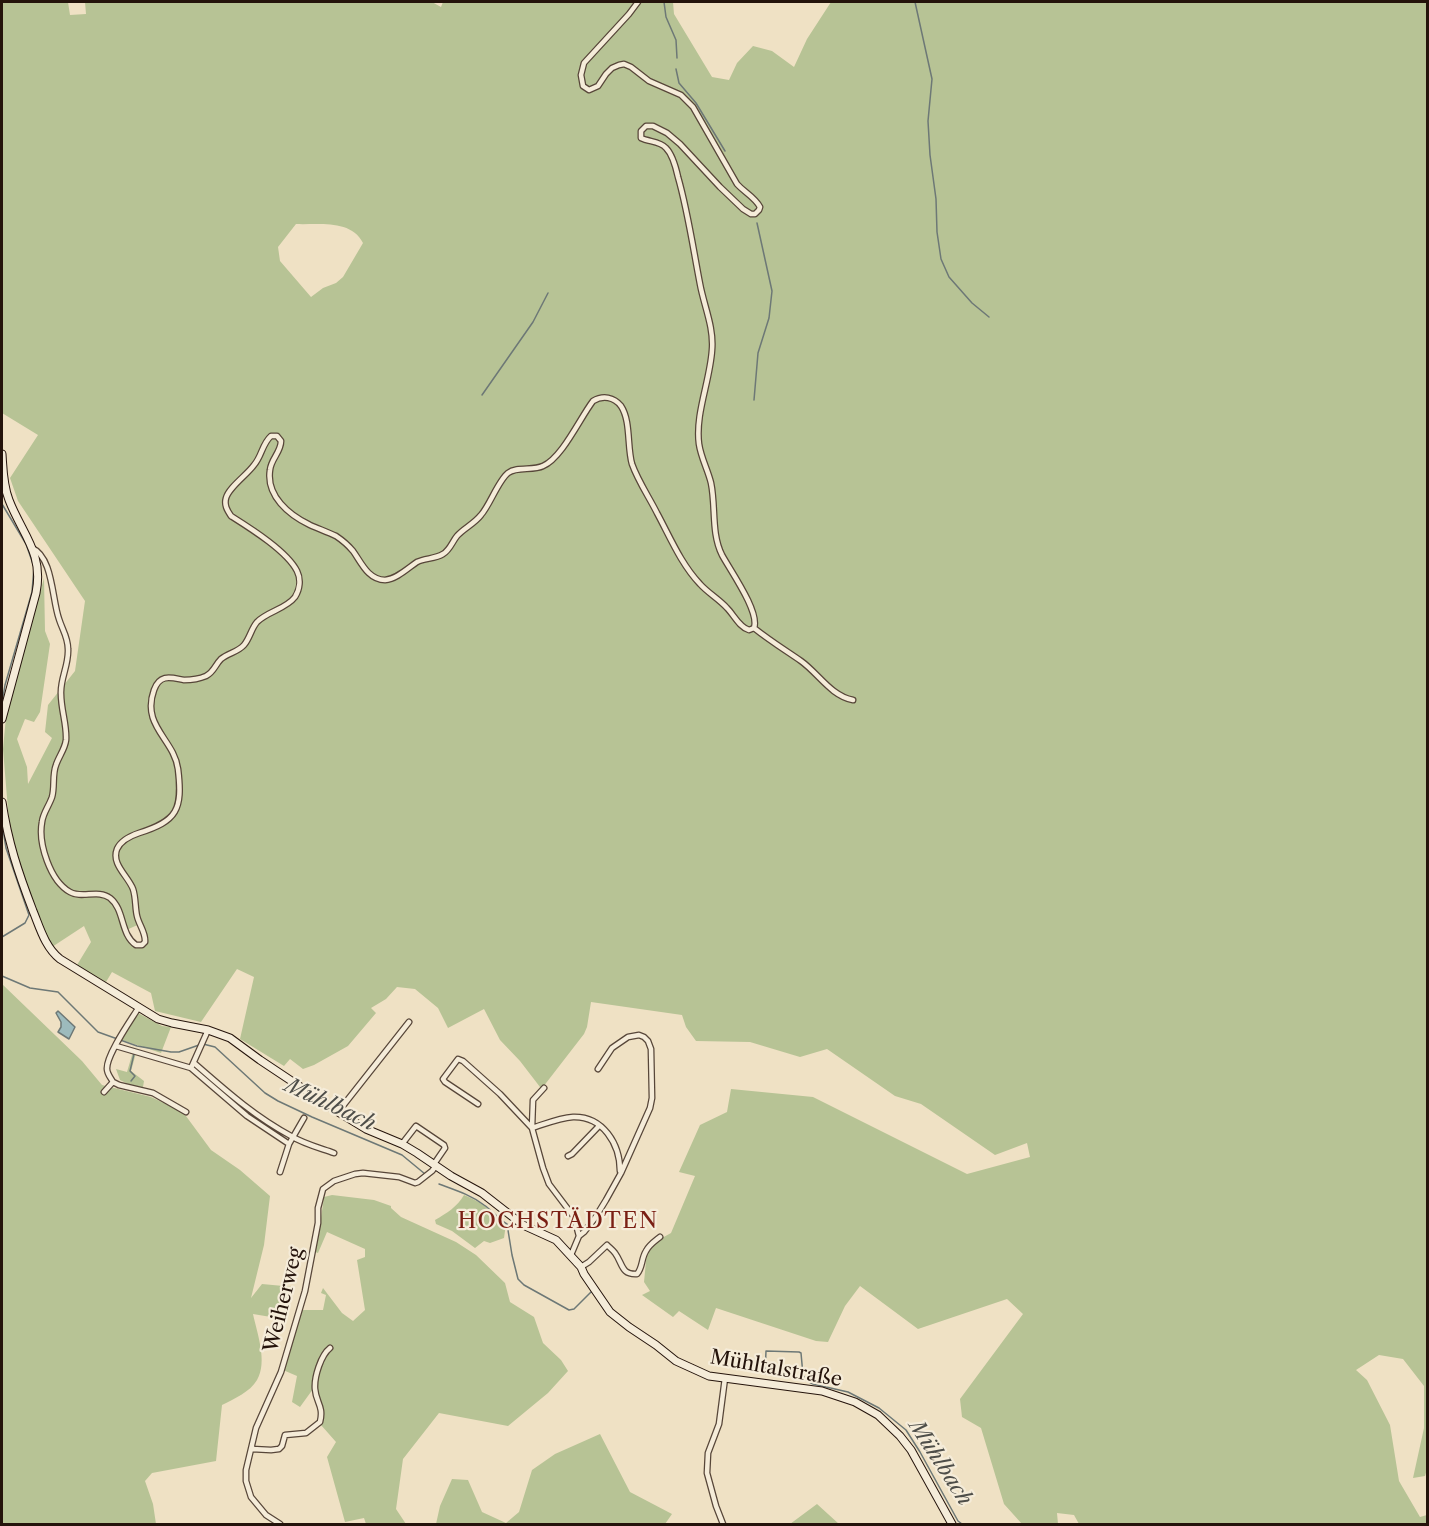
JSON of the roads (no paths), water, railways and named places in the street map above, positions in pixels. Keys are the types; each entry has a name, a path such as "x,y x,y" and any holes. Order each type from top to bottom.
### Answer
{"main road":[{"path":"2,454 4,483 9,500 38,566 38,586 2,719"},
{"name":"Mühltalstraße","path":"2,802 16,869 47,945 60,959 164,1022 208,1030 230,1038 338,1112 366,1129 402,1144 457,1180 482,1193 523,1225 556,1240 581,1267 610,1312 676,1361 709,1376 822,1391 855,1401 878,1414 911,1450 952,1524"}],"street":[{"path":"638,2 584,63 581,75 583,86 589,90 595,88 612,68 624,64 654,83 676,92 693,107 733,176 760,207 757,213 751,214 743,208 720,187 674,137 653,126 646,126 642,129 641,138 667,148 683,195 712,330 712,356 699,425 699,444 711,483 716,538 752,611 756,622 754,628"},
{"path":"32,548 39,552 48,570 59,620 66,637 68,653 61,691 66,740 55,766 51,799 43,815 41,837 44,852 57,878 70,892 105,895 111,900 120,914 128,937 134,944 139,945 145,942 145,935 137,918 133,891 119,866 116,851 127,838 163,824 171,818 180,798 176,761 154,723 152,705 154,690 158,683 168,677 192,680 211,674 224,657 240,650 245,645 250,631 261,619 294,599 299,586 299,577 292,564 267,542 231,516 225,505 228,493 256,463 271,436 277,436 281,441 281,447 272,462 269,473 272,490 278,501 300,520 342,541 361,565 372,575 384,580 401,574 421,560 442,555 449,550 457,536 481,515 506,475 516,470 537,468 547,464 557,455 593,401 602,397 611,398 624,411 631,459 637,476 685,563 699,583 728,609 743,628 749,630 754,628"},
{"path":"754,628 801,661 839,696 853,700"},
{"path":"139,1007 109,1059 107,1068 109,1076 119,1085 153,1093 186,1112"},
{"path":"338,1112 410,1022"},
{"path":"192,1066 208,1030"},
{"path":"571,1255 579,1236 595,1218 621,1173 652,1098 651,1049 648,1041 639,1035 628,1037 612,1048 598,1069"},
{"path":"118,1041 192,1066 267,1123 293,1138 334,1153"},
{"path":"478,1104 444,1082 443,1079 458,1059 500,1094 532,1128"},
{"path":"192,1066 247,1116 289,1144"},
{"path":"104,1092 113,1082"},
{"path":"544,1088 533,1100 532,1128 549,1184 574,1217 579,1236"},
{"path":"247,1116 250,1110"},
{"path":"532,1128 575,1117 599,1126 613,1140 619,1153 621,1173"},
{"path":"280,1172 289,1144 304,1118"},
{"path":"402,1144 416,1126 444,1145 445,1148 435,1165"},
{"path":"568,1156 599,1126"},
{"path":"619,1153 630,1153"},
{"name":"Weiherweg","path":"280,1524 266,1515 251,1497 246,1481 246,1470 262,1414 281,1372 305,1291 323,1189 334,1181 363,1173 399,1177 415,1183 432,1171 435,1165"},
{"path":"581,1267 607,1245 616,1254 626,1272 637,1274 642,1267 645,1251 660,1237"},
{"path":"252,1444 252,1449 279,1449 285,1435 306,1433 320,1422 321,1408 315,1384 322,1356 330,1348"},
{"path":"723,1524 707,1473 708,1453 719,1424 725,1378"}],"water":[{"path":"58,1011 75,1027 69,1039 58,1032 61,1022 56,1013"}],"waterway":[{"path":"664,2 666,17 676,40 677,58"},
{"path":"915,2 932,79 928,121 941,259 949,277 972,303 989,317"},
{"path":"676,69 679,83 696,103 725,151"},
{"path":"754,400 758,353 769,318 772,291 757,223"},
{"path":"482,395 533,322 548,293"},
{"name":"Mühlbach","path":"2,504 26,544 34,567 32,592 5,685 2,703"},
{"name":"Mühlbach","path":"2,824 6,848 29,915 25,923 2,937"},
{"name":"Mühlbach","path":"2,976 30,988 58,992 98,1032 137,1046 179,1052 199,1045"},
{"name":"Mühlbach","path":"203,1044 215,1047 265,1093 278,1101 402,1155 425,1174"},
{"path":"131,1053 134,1054 130,1071 135,1076 131,1081"},
{"name":"Mühlbach","path":"439,1184 474,1198 507,1224 518,1279 524,1285 569,1310 574,1309 593,1292"},
{"name":"Mühlbach","path":"765,1374 766,1351 799,1352 803,1375 807,1381 848,1392 879,1408 906,1430 958,1521 962,1524"}],"district":[{"name":"HOCHSTÄDTEN","path":"558,1222"}]}
